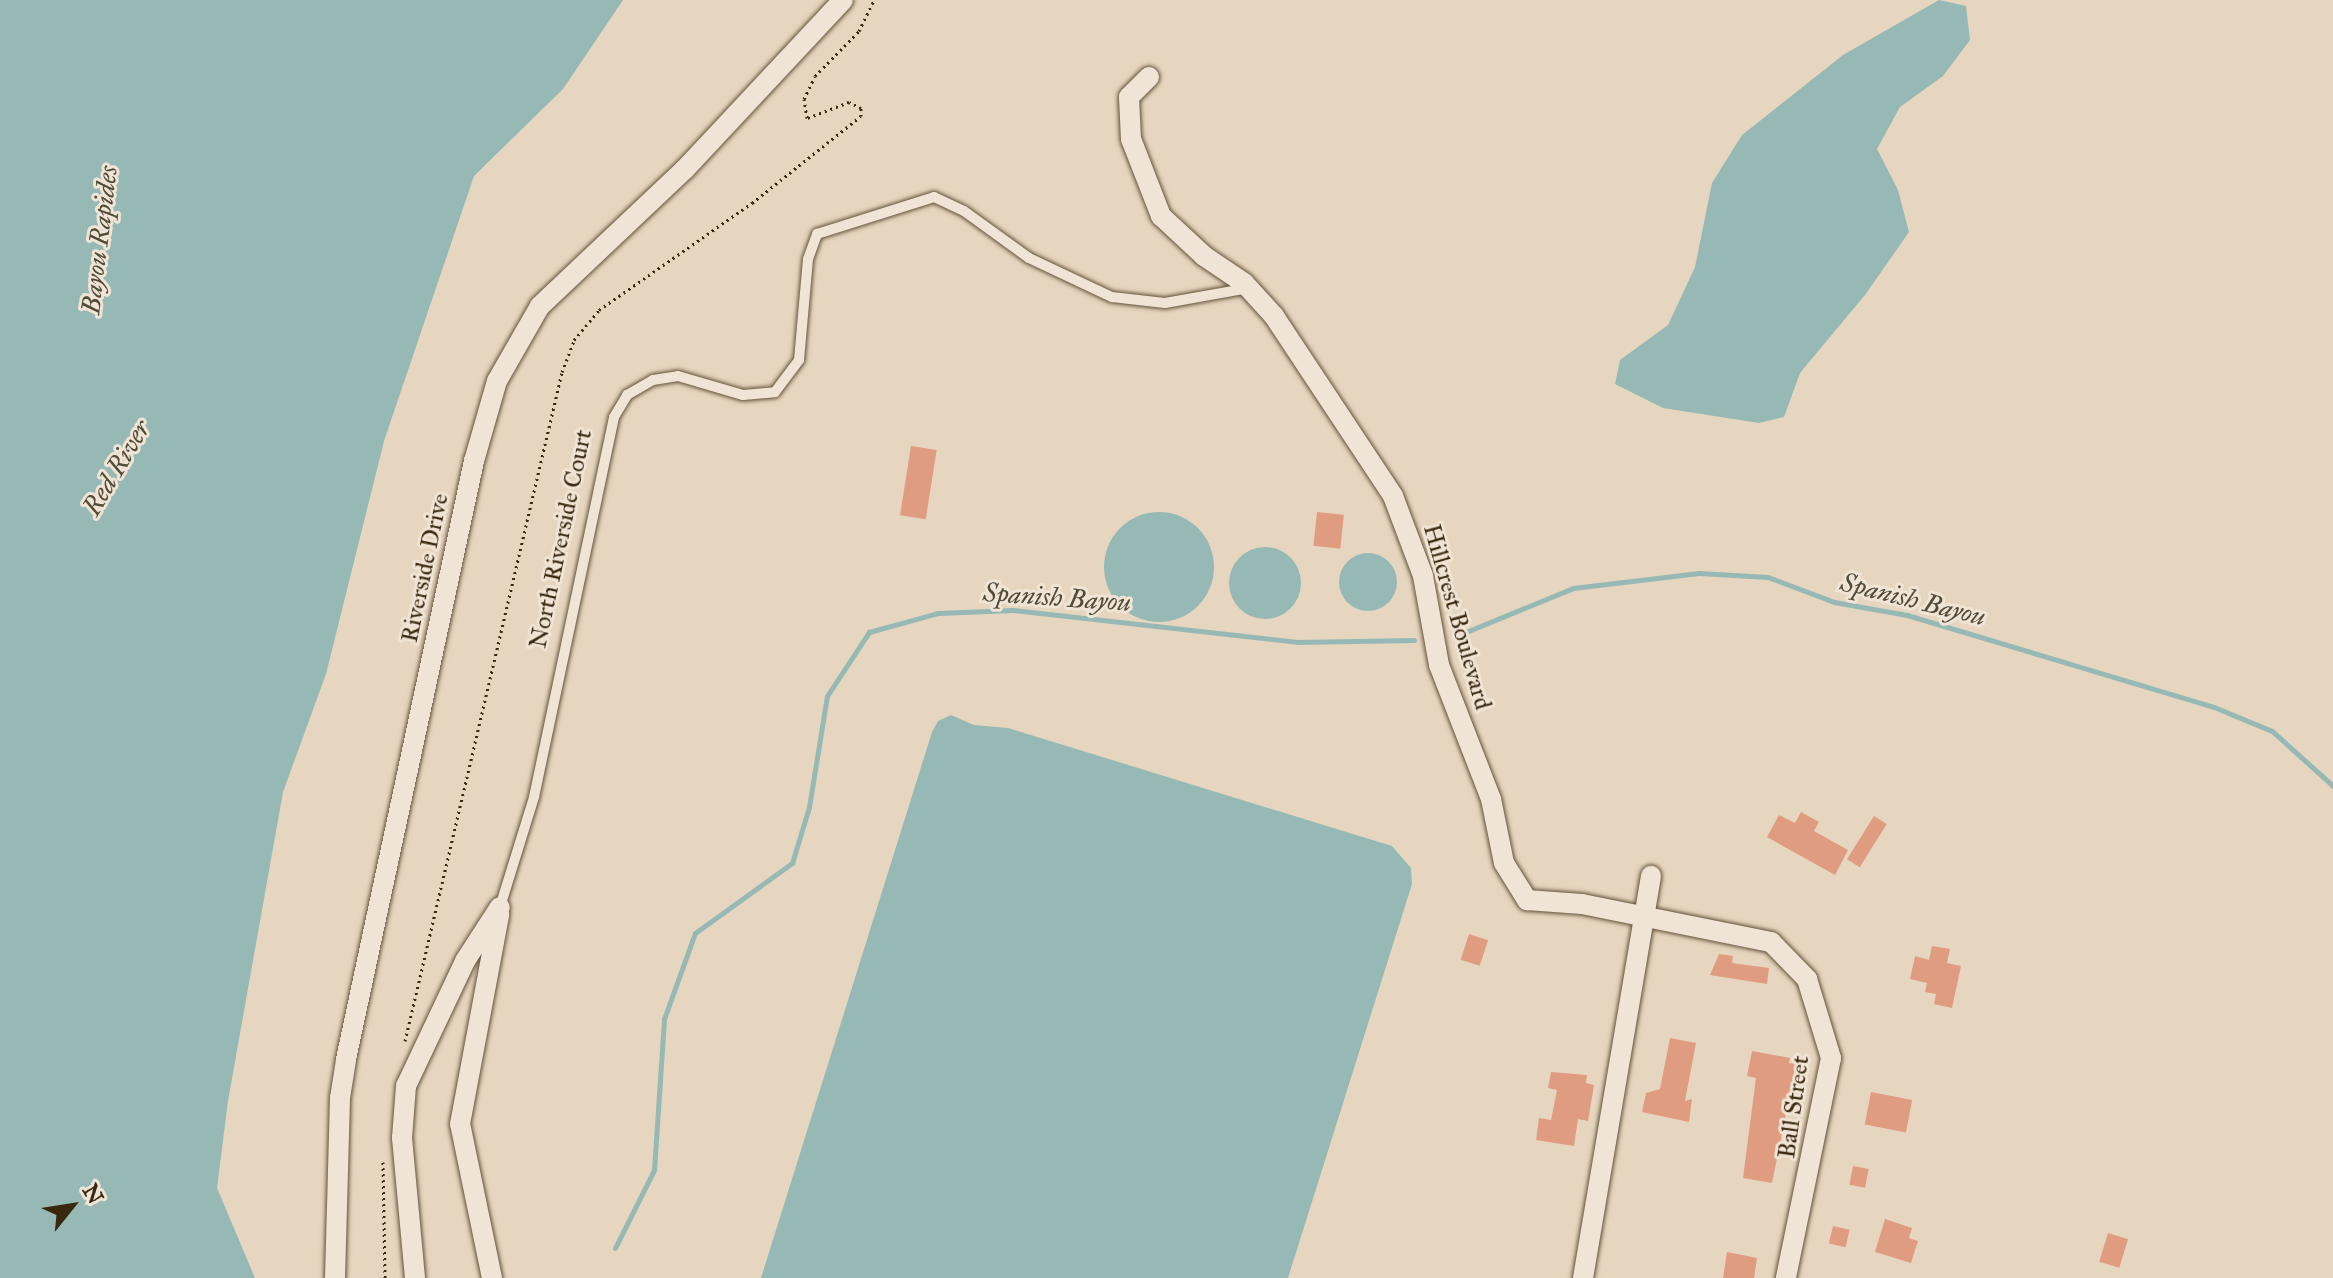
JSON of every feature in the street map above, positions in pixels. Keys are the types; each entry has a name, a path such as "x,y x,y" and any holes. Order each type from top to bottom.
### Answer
{"street":[{"name":"Riverside Drive","path":"335,1278 340,1098 346,1059 474,461 497,381 540,306 685,169 843,0"},
{"name":"Hillcrest Boulevard","path":"1149,77 1129,97 1131,139 1161,216 1249,288 1274,316 1393,496 1423,576 1439,665 1491,799 1504,863 1527,900 1647,917"},
{"path":"1583,1278 1647,917 1651,876"},
{"path":"415,1278 402,1138 406,1086 465,961 500,907"},
{"name":"North Riverside Court","path":"492,1278 460,1124 500,907"},
{"name":"Ball Street","path":"1647,917 1771,942 1807,979 1831,1058 1786,1278"}],"lane":[{"name":"North Riverside Court","path":"500,907 534,797 614,417 627,395 653,380 678,376 743,395 775,392 799,360 808,259 817,234 934,197 964,211 1029,258 1112,297 1165,303 1249,288"}],"water":[{"path":"0,0 623,0 563,89 474,176 384,441 326,674 283,792 228,1101 217,1188 255,1278 0,1278"},
{"path":"1939,0 1966,6 1970,40 1943,76 1900,107 1877,149 1898,190 1909,232 1865,295 1800,373 1784,417 1759,423 1663,408 1615,384 1620,360 1668,325 1695,267 1712,183 1742,135 1843,55"},
{"path":"1159,512 1180,516 1198,528 1210,546 1214,567 1210,588 1198,606 1180,618 1159,622 1138,618 1120,606 1108,588 1104,567 1108,546 1120,528 1138,516"},
{"path":"1265,547 1285,553 1295,563 1301,583 1295,603 1285,613 1265,619 1245,613 1235,603 1229,583 1235,563 1245,553"},
{"path":"1368,553 1389,561 1397,582 1389,603 1368,611 1347,603 1339,582 1347,561"},
{"path":"951,715 974,725 1008,728 1392,846 1411,868 1412,884 1288,1278 761,1278 932,732 938,721"}],"building":[{"path":"911,446 937,450 926,519 900,515"},
{"path":"1317,512 1344,515 1340,549 1313,546"},
{"path":"1801,812 1819,822 1814,831 1848,850 1835,875 1767,837 1779,815 1795,823"},
{"path":"1874,816 1887,824 1860,867 1847,859"},
{"path":"1469,934 1488,940 1480,966 1461,960"},
{"path":"1932,946 1950,949 1947,963 1961,966 1952,1008 1934,1004 1936,994 1925,992 1927,983 1910,979 1915,956 1929,960"},
{"path":"1719,954 1733,956 1732,963 1769,968 1767,984 1710,975"},
{"path":"1670,1038 1696,1043 1685,1101 1692,1099 1689,1122 1642,1112 1646,1093 1660,1089"},
{"path":"1752,1051 1790,1058 1789,1063 1796,1064 1772,1183 1743,1178 1756,1078 1747,1076"},
{"path":"1551,1072 1587,1075 1586,1083 1594,1085 1588,1121 1578,1119 1574,1146 1536,1140 1539,1118 1551,1120 1557,1090 1548,1088"},
{"path":"1871,1092 1912,1100 1906,1132 1865,1124"},
{"path":"1853,1166 1869,1169 1865,1188 1849,1185"},
{"path":"1885,1219 1912,1228 1909,1238 1918,1241 1911,1263 1875,1252"},
{"path":"1833,1226 1850,1230 1846,1247 1829,1244"},
{"path":"2108,1233 2128,1239 2119,1268 2099,1262"},
{"path":"1727,1252 1757,1258 1754,1278 1723,1278"}],"waterway":[{"name":"Spanish Bayou","path":"1461,634 1573,588 1699,573 1768,577 1834,602 1907,615 2214,707 2272,731 2333,786"},
{"name":"Spanish Bayou","path":"615,1248 654,1170 664,1019 695,933 792,863 809,807 827,696 869,632 938,613 1013,610 1297,642 1414,640"}],"water label":[{"name":"Bayou Rapides","path":"100,240"},
{"name":"Red River","path":"117,468"}]}
